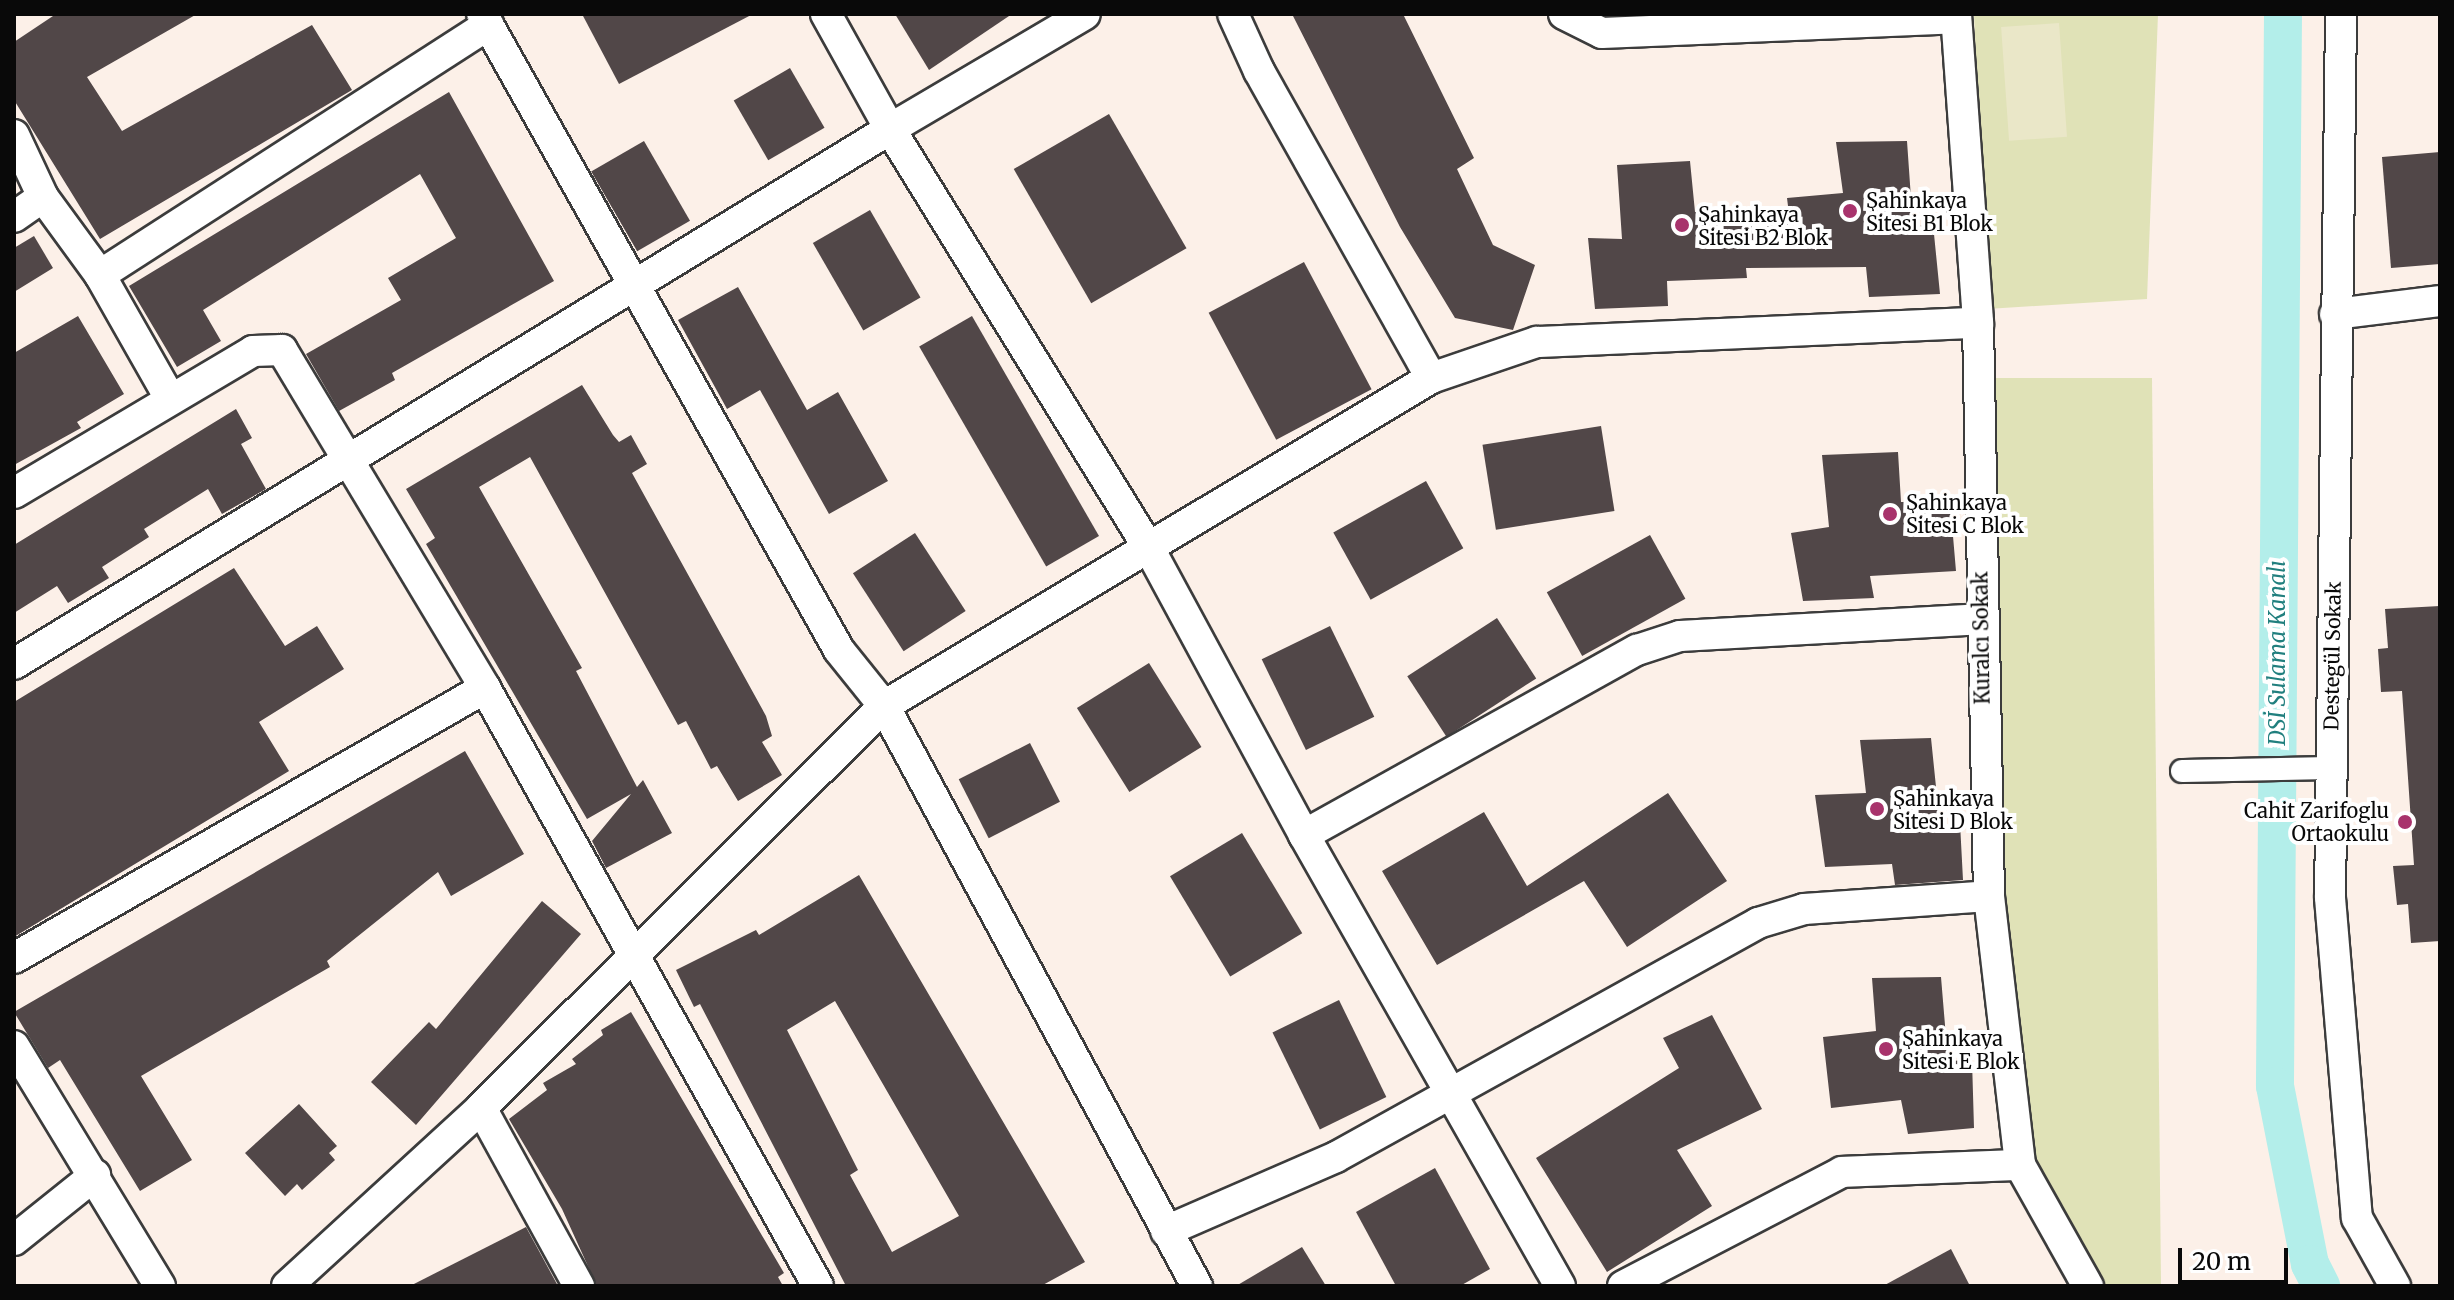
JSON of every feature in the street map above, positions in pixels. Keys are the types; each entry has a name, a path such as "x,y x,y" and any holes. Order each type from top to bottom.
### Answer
{"street":[{"path":"826,14 890,129 1150,550 1304,835 1560,1286"},
{"path":"14,664 352,463 632,285 1085,14"},
{"path":"1233,14 1259,71 1431,378"},
{"path":"1564,14 1602,33 1956,16"},
{"name":"Destegül Sokak","path":"2341,14 2330,898 2357,1218 2395,1286"},
{"name":"Kuralcı Sokak","path":"1956,16 1978,323 1980,619 1989,896 2020,1165"},
{"path":"100,275 485,20 839,650 884,706 1197,1286"},
{"path":"14,135 43,197 100,275 170,398"},
{"path":"14,217 43,197"},
{"path":"2335,314 2440,301"},
{"path":"287,1286 481,1108 884,706 1073,589 1150,550 1431,378 1537,342 1978,323"},
{"path":"14,493 253,351 282,350 485,688 637,954 818,1286"},
{"path":"1304,835 1637,650 1680,636 1980,619"},
{"path":"14,958 485,688"},
{"path":"2182,771 2331,768"},
{"path":"1166,1231 1336,1157 1758,923 1804,909 1989,896"},
{"path":"14,1046 160,1286"},
{"path":"481,1108 579,1286"},
{"path":"1623,1286 1842,1172 2020,1165 2088,1286"},
{"path":"14,1240 95,1175"}],"green space":[{"path":"1974,14 2158,14 2147,299 1987,309"},
{"path":"1982,378 2152,378 2161,1286 2102,1286 2027,1156 1996,871"}],"shaded area":[{"path":"2059,23 2067,137 2009,141 2001,27"}],"building":[{"path":"56,14 197,14 87,77 122,131 312,25 352,90 100,239 14,100 14,42"},
{"path":"582,14 753,14 619,84"},
{"path":"895,14 1012,14 929,70"},
{"path":"1292,14 1403,14 1474,158 1457,169 1493,245 1535,265 1513,330 1455,318 1400,227"},
{"path":"790,68 824,128 768,160 734,100"},
{"path":"449,92 554,281 392,373 395,380 339,411 306,354 401,300 388,278 456,238 420,174 203,310 221,341 177,367 129,286"},
{"path":"1109,114 1186,248 1091,303 1014,169"},
{"path":"644,141 690,221 637,251 591,172"},
{"path":"1907,141 1913,227 1933,224 1940,294 1869,297 1866,267 1746,268 1747,278 1667,281 1668,306 1595,309 1588,238 1622,239 1617,165 1690,161 1695,212 1788,206 1787,198 1843,193 1836,142"},
{"path":"2440,152 2440,264 2391,268 2382,157"},
{"path":"870,210 920,297 863,330 813,243"},
{"path":"34,236 53,268 14,292 14,248"},
{"path":"1304,262 1372,389 1276,440 1209,313"},
{"path":"738,287 807,410 838,392 888,481 829,514 760,390 727,409 678,320"},
{"path":"78,316 124,394 77,422 81,428 14,465 14,353"},
{"path":"972,316 1099,536 1046,566 919,347"},
{"path":"582,385 613,435 619,442 631,435 647,464 632,473 766,716 772,736 762,742 782,775 738,801 717,766 711,769 686,721 678,725 530,457 479,487 582,668 576,671 637,787 643,780 672,833 606,868 592,841 631,794 587,819 426,544 435,538 406,489"},
{"path":"236,409 252,438 241,444 266,489 222,514 208,489 144,529 149,537 102,567 109,578 68,603 57,586 14,613 14,545"},
{"path":"1601,426 1614,511 1496,530 1482,445"},
{"name":"Şahinkaya Sitesi C Blok","path":"1898,452 1901,502 1950,501 1956,571 1870,576 1874,598 1803,601 1791,533 1829,527 1822,455"},
{"path":"1426,481 1463,548 1371,600 1333,532"},
{"path":"915,533 966,611 904,651 853,573"},
{"path":"1650,535 1685,599 1582,656 1547,592"},
{"path":"234,568 285,646 317,626 344,669 259,722 289,771 14,937 14,702"},
{"path":"2440,606 2440,941 2411,943 2408,904 2397,905 2393,866 2414,865 2402,691 2381,692 2378,649 2388,648 2385,609"},
{"path":"1497,618 1536,678 1446,737 1407,676"},
{"path":"1330,626 1374,717 1306,750 1262,659"},
{"path":"1149,663 1201,747 1129,792 1077,708"},
{"name":"Şahinkaya Sitesi D Blok","path":"1931,738 1940,826 1960,823 1963,880 1895,885 1892,864 1825,867 1815,795 1866,793 1860,740"},
{"path":"1030,743 1060,802 989,838 959,779"},
{"path":"465,751 524,854 451,896 438,872 327,961 330,967 141,1076 192,1160 140,1191 60,1060 48,1068 14,1012"},
{"path":"1668,793 1727,881 1627,947 1584,881 1437,965 1382,871 1484,812 1527,886"},
{"path":"1242,833 1302,933 1230,977 1170,876"},
{"path":"859,875 1085,1262 1041,1286 846,1286 700,1004 694,1007 676,970 756,930 759,935","holes":["835,1001 959,1216 892,1252 850,1175 858,1170 787,1030"]},
{"path":"542,901 581,934 416,1125 371,1082 429,1022 436,1029"},
{"name":"Şahinkaya Sitesi E Blok","path":"1941,977 1948,1061 1972,1060 1974,1128 1908,1134 1901,1100 1831,1108 1823,1037 1876,1031 1872,978"},
{"path":"1339,1000 1386,1097 1320,1130 1272,1032"},
{"path":"631,1012 784,1273 778,1277 783,1286 597,1286 562,1209 509,1119 547,1090 543,1083 576,1064 572,1059 603,1035 601,1030"},
{"path":"1712,1015 1762,1109 1677,1150 1712,1206 1607,1272 1536,1158 1679,1068 1663,1038"},
{"path":"299,1104 337,1146 329,1153 335,1160 302,1190 297,1184 285,1196 245,1153"},
{"path":"1435,1168 1490,1269 1460,1286 1396,1286 1356,1212"},
{"path":"526,1227 558,1286 410,1286"},
{"path":"1302,1247 1326,1286 1236,1286"},
{"path":"1951,1249 1970,1286 1883,1286"}],"waterway":[{"name":"DSİ Sulama Kanalı","path":"2283,14 2275,1086 2310,1264 2321,1286"}],"place":[{"name":"Şahinkaya Sitesi B1 Blok","path":"1850,211"},
{"name":"Şahinkaya Sitesi B2 Blok","path":"1682,225"},
{"name":"Şahinkaya Sitesi C Blok","path":"1890,514"},
{"name":"Şahinkaya Sitesi D Blok","path":"1877,809"},
{"name":"Cahit Zarifoglu Ortaokulu","path":"2405,822"},
{"name":"Şahinkaya Sitesi E Blok","path":"1886,1049"}]}
